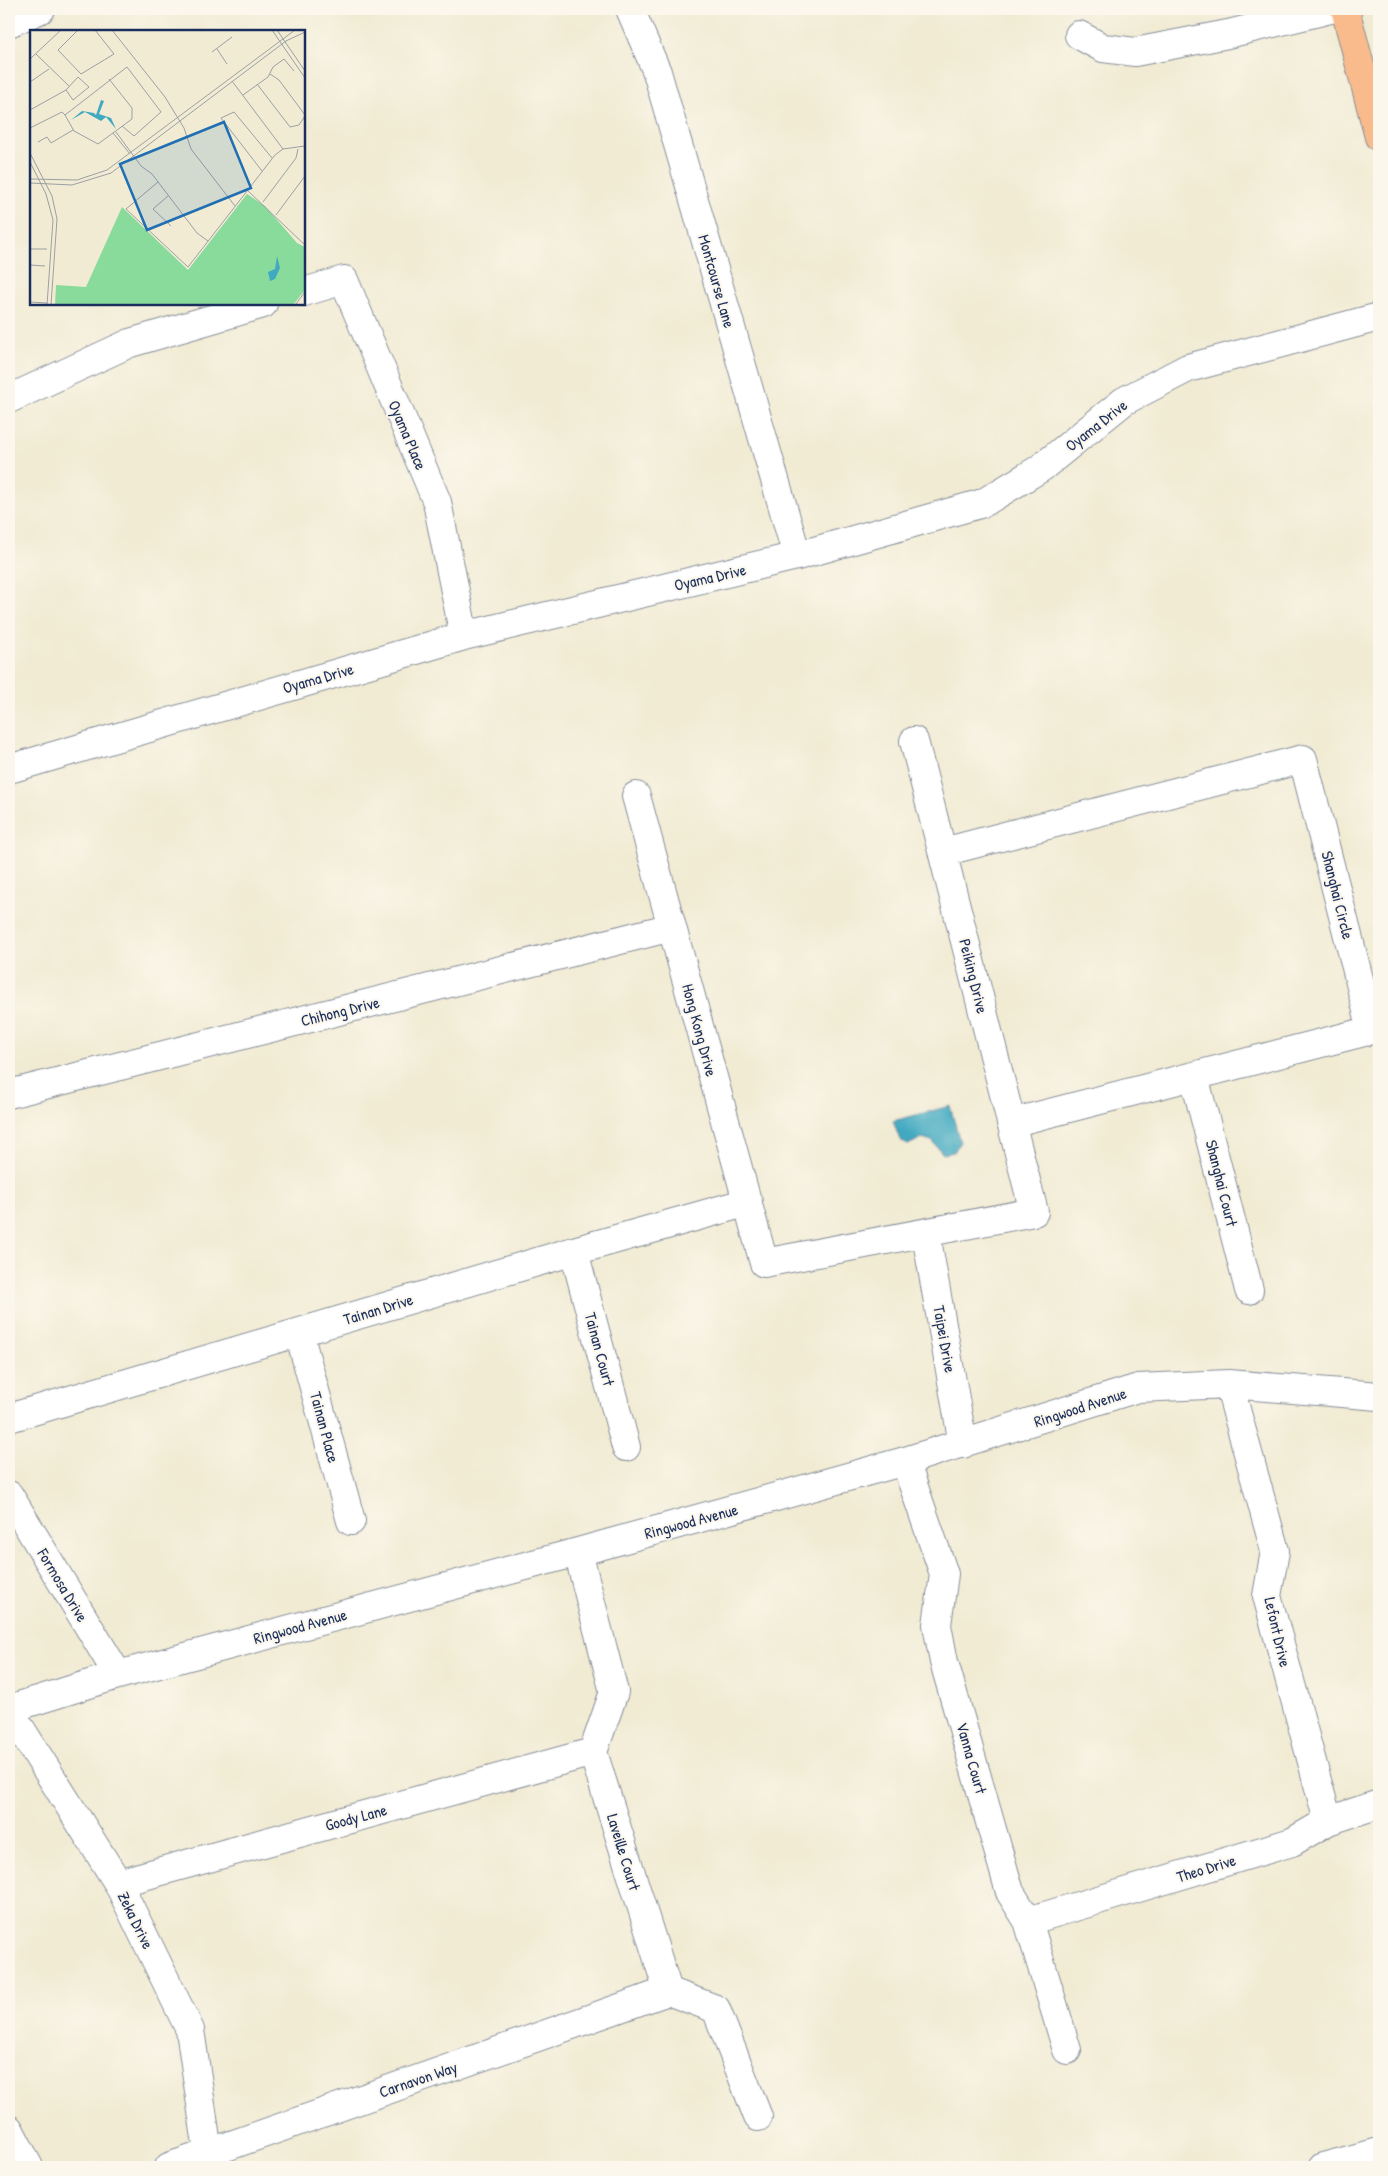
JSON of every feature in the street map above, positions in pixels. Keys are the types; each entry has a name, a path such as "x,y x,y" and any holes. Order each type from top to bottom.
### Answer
{"main road":[{"path":"1345,9 1379,137"}],"street":[{"path":"9,23 41,9"},
{"name":"Montcourse Lane","path":"630,9 657,72 797,556"},
{"path":"1079,35 1103,48 1135,52 1228,34 1331,9"},
{"name":"Oyama Place","path":"305,292 344,280 437,502 464,636"},
{"path":"9,399 130,343 260,305"},
{"name":"Oyama Drive","path":"9,769 464,636 797,556 983,503 1041,468 1124,401 1188,368 1379,317"},
{"name":"Peiking Drive","path":"914,740 1034,1212 926,1234"},
{"name":"Shanghai Circle","path":"943,852 1303,759 1372,1030 1011,1123"},
{"name":"Hong Kong Drive","path":"636,796 764,1263 926,1234"},
{"name":"Chihong Drive","path":"9,1094 672,927"},
{"name":"Shanghai Court","path":"1194,1076 1249,1290"},
{"name":"Tainan Drive","path":"9,1418 574,1250 748,1202"},
{"name":"Taipei Drive","path":"926,1234 963,1444"},
{"name":"Tainan Court","path":"574,1250 626,1447"},
{"name":"Tainan Place","path":"300,1333 351,1521"},
{"name":"Ringwood Avenue","path":"9,1710 118,1675 578,1552 905,1461 1138,1388 1229,1384 1379,1396"},
{"name":"Lefont Drive","path":"1229,1384 1275,1551 1267,1596 1328,1821"},
{"name":"Vanna Court","path":"905,1461 944,1574 937,1625 944,1662 1010,1892 1028,1921 1067,2050"},
{"name":"Formosa Drive","path":"9,1496 118,1675"},
{"path":"578,1552 614,1692 593,1752"},
{"name":"Zeka Drive","path":"9,1710 118,1883 190,2030 208,2152"},
{"name":"Goody Lane","path":"118,1883 593,1752"},
{"name":"Laveille Court","path":"593,1752 668,1991"},
{"name":"Theo Drive","path":"1028,1921 1292,1842 1328,1821 1379,1804"},
{"path":"668,1991 716,2009 758,2117"},
{"name":"Carnavon Way","path":"170,2167 668,1991"},
{"path":"9,2128 30,2167"},
{"path":"1322,2167 1379,2152"}],"water":[{"path":"950,1106 960,1142 954,1152 943,1154 932,1141 922,1138 908,1145 900,1140 893,1121"}]}
